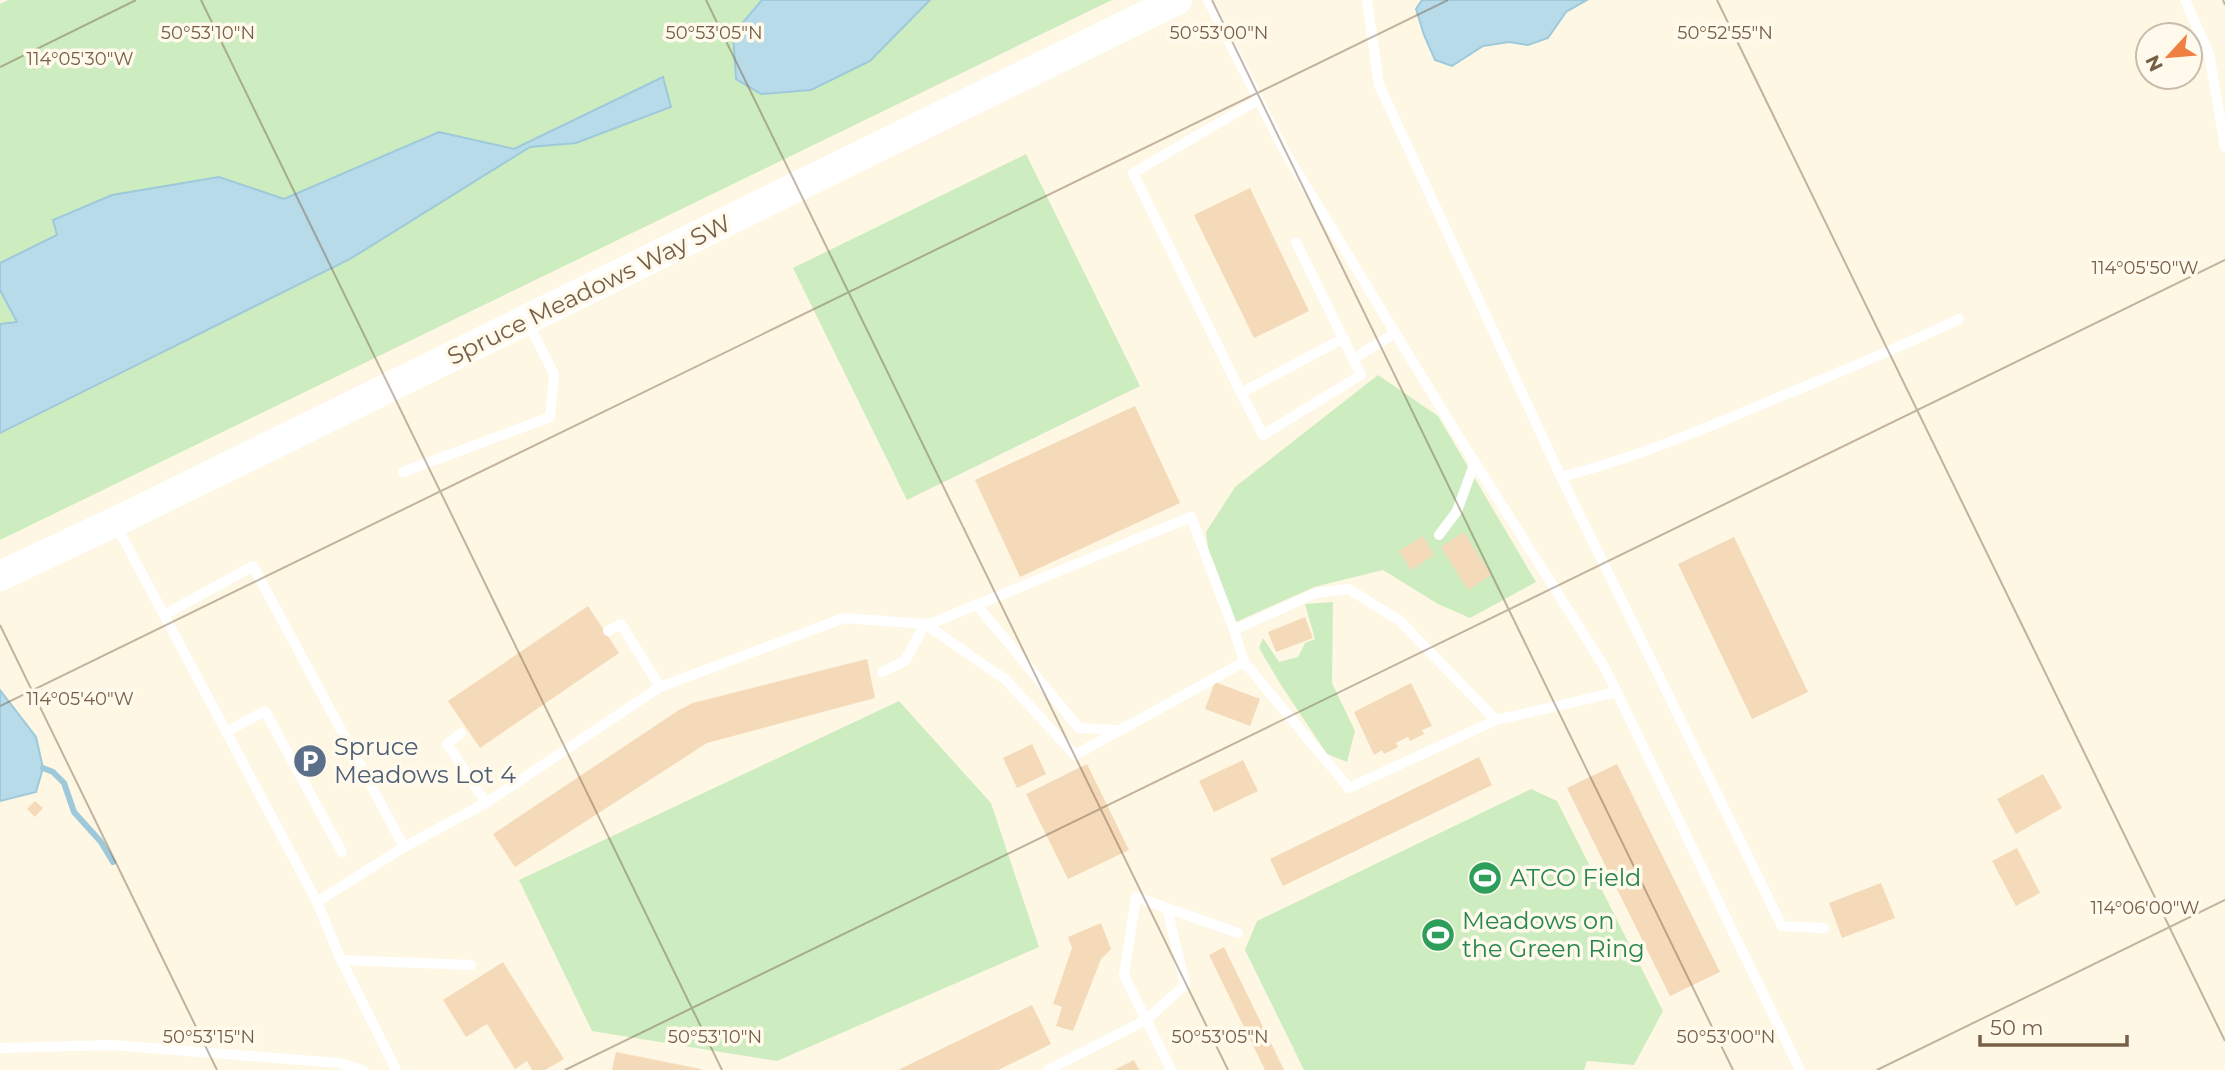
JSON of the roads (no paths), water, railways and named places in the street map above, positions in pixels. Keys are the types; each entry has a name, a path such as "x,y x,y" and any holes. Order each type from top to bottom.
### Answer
{"main road":[{"name":"Spruce Meadows Way SW","path":"0,576 527,321 1177,0"}],"lane":[{"path":"1208,0 1284,150 1605,668 1800,1070"},
{"path":"1367,0 1378,85 1561,477 1782,926 1824,928"},
{"path":"2185,0 2209,54 2225,147"},
{"path":"1258,100 1133,173 1263,435 1361,375 1296,242"},
{"path":"1561,477 1606,466 1655,449 1959,319"},
{"path":"403,472 550,417 554,374 527,321"},
{"path":"1353,359 1395,333"},
{"path":"1241,393 1344,338"},
{"path":"1440,535 1457,511 1475,462"},
{"path":"317,902 404,848 486,803 660,687 844,618 925,624 1191,517 1244,662 1349,788 1496,720 1617,692"},
{"path":"115,522 317,902 341,960 396,1070"},
{"path":"164,615 253,566 404,848"},
{"path":"1234,631 1316,593 1349,589 1400,621 1496,720"},
{"path":"976,604 1079,728 1121,730"},
{"path":"608,631 621,624 660,687"},
{"path":"882,672 905,661 925,624"},
{"path":"925,624 1006,680 1074,755 1244,662"},
{"path":"226,732 265,711 342,852"},
{"path":"461,733 447,744 486,803"},
{"path":"1171,1070 1124,975 1136,897 1238,933"},
{"path":"1048,1070 1146,1020 1185,985 1167,908"},
{"path":"341,960 471,965"},
{"path":"0,1048 112,1045 339,1063 363,1070"}],"water":[{"path":"762,0 930,0 870,61 811,90 761,94 736,79 733,34"},
{"path":"1422,0 1587,0 1566,12 1548,38 1528,45 1509,42 1483,46 1452,66 1435,60 1416,9"},
{"path":"663,77 671,107 576,143 530,147 350,259 0,433 0,324 17,322 0,290 0,263 57,235 53,220 112,195 219,177 284,199 439,132 514,149"},
{"path":"0,690 36,737 43,768 36,792 0,801"}],"waterway":[{"path":"43,768 53,772 64,783 74,812 101,842 113,862"}],"place":[{"name":"Spruce Meadows Lot 4","path":"310,761"},
{"name":"ATCO Field","path":"1485,878"},
{"name":"Meadows on the Green Ring","path":"1438,935"}]}
